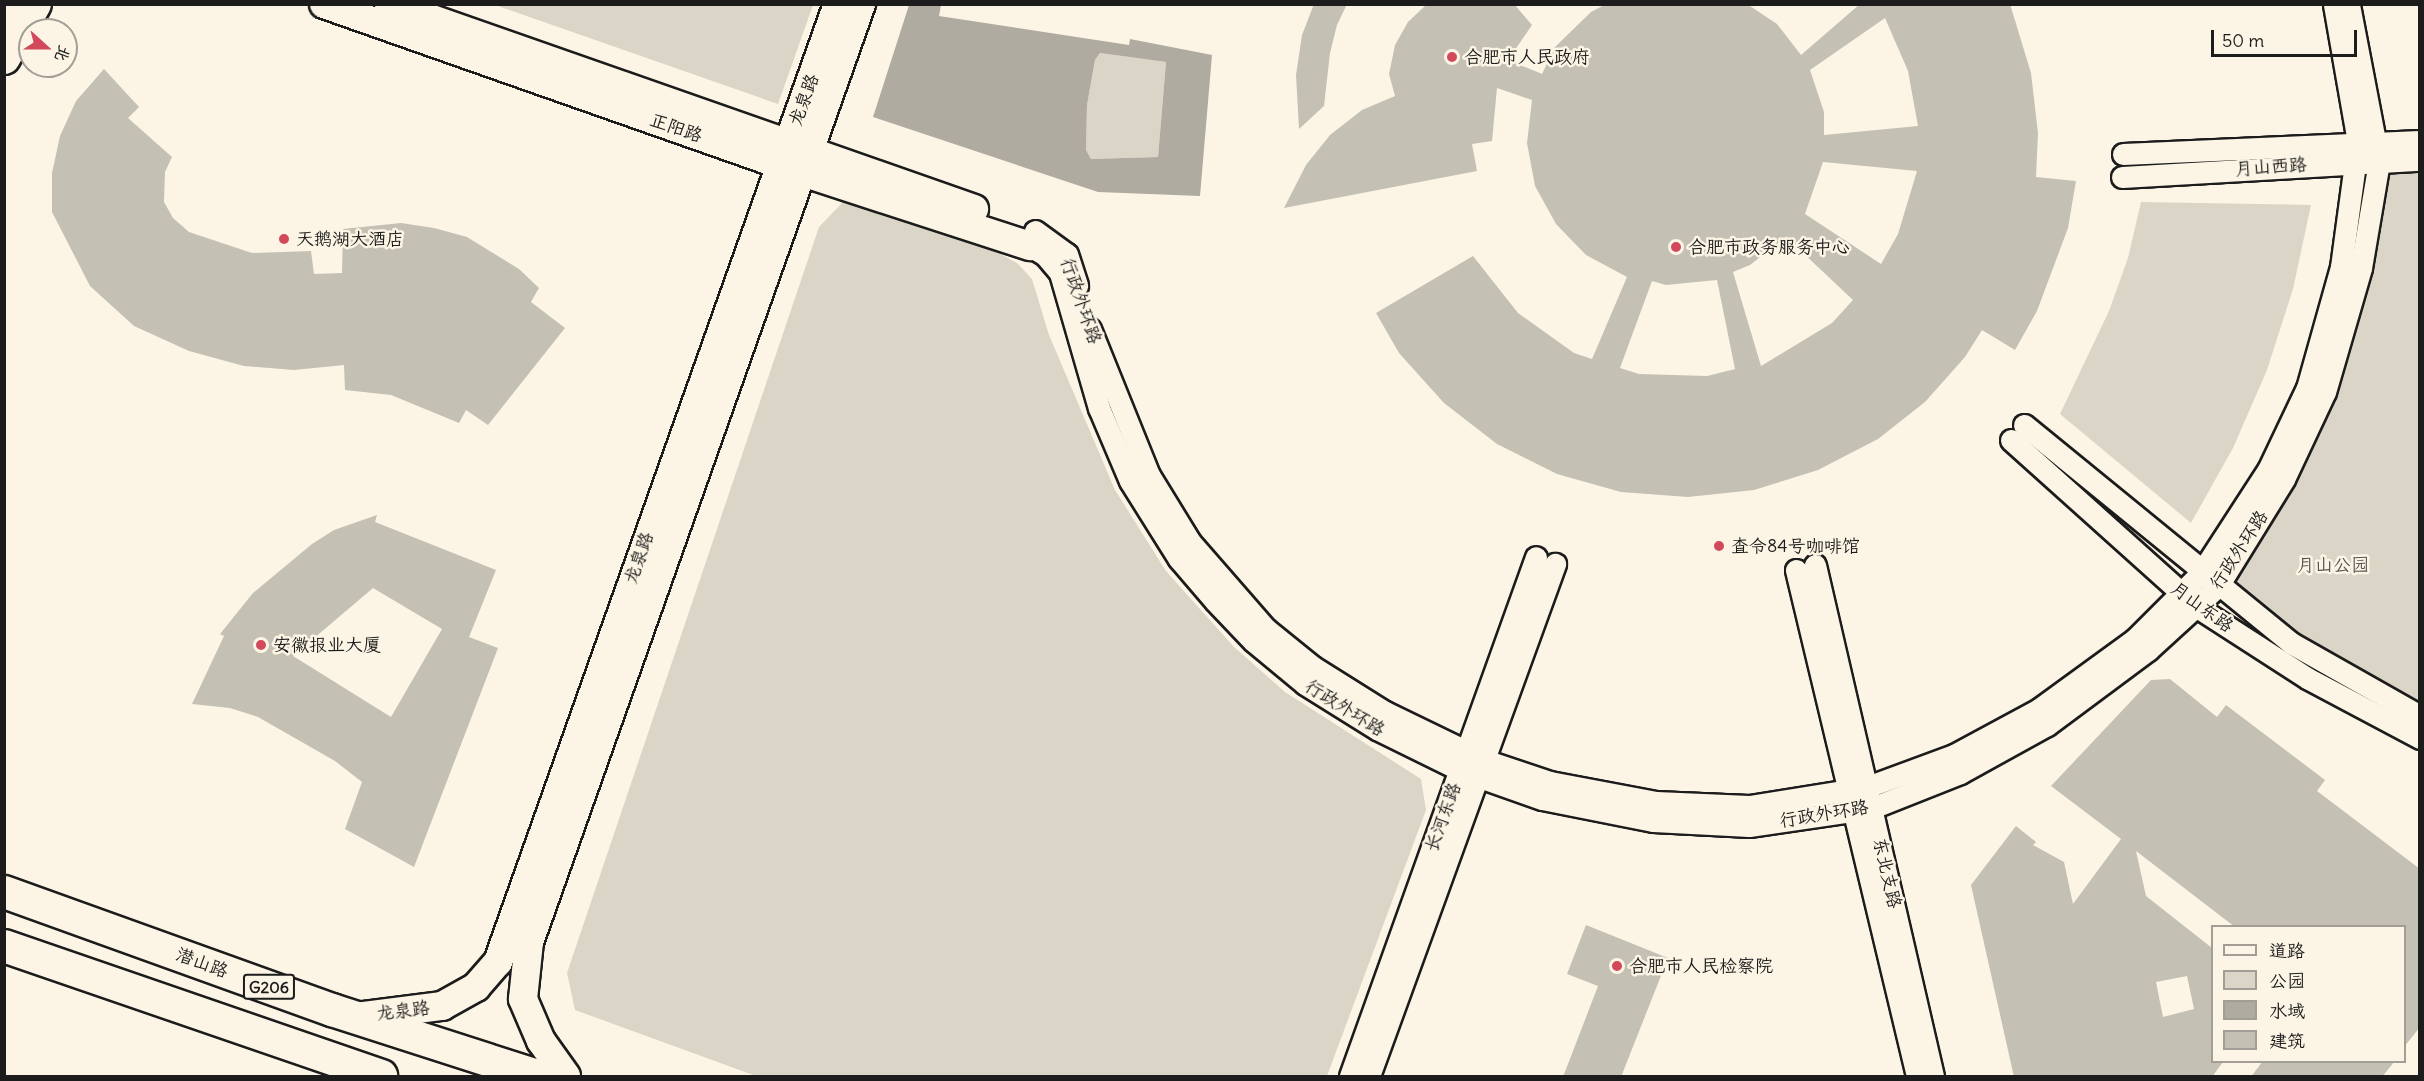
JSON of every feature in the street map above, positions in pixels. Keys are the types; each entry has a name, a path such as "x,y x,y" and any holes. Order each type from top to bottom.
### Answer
{"highway":[{"path":"4,10 8,4"}],"main road":[{"path":"4,58 35,4"},
{"name":"潜山路","path":"4,892 356,1017 537,1077"},
{"name":"G206","path":"4,946 353,1070 381,1077"}],"street":[{"name":"正阳路","path":"324,4 795,157 1033,239"},
{"name":"正阳路","path":"389,4 795,157"},
{"name":"龙泉路","path":"566,1077 541,1041 523,999 529,942 795,157 838,4"},
{"name":"龙泉路","path":"356,1017 442,1006 476,987 498,962 795,157 861,4"},
{"name":"行政外环路","path":"2334,4 2367,152"},
{"name":"行政外环路","path":"1033,239 1067,254 1087,321 1149,475 1190,542 1227,588 1266,629 1313,667 1472,765 1542,799 1653,821 1749,826 1862,810 1960,773 2047,725 2148,650 2197,607 2268,470 2307,388 2341,267 2367,152 2349,4"},
{"name":"月山西路","path":"2122,177 2367,152 2420,141"},
{"name":"月山西路","path":"2123,154 2367,152 2420,160"},
{"name":"月山东路","path":"2420,716 2291,643 2017,432 2180,594 2197,607 2307,678 2420,738"},
{"name":"长河东路","path":"1369,1077 1472,765 1545,561"},
{"name":"东北支路","path":"1805,568 1862,810 1933,1077"},
{"name":"行政外环路","path":"1472,765 1656,802 1749,806 1857,789 1954,754 2039,709 2135,639 2180,594 2210,579"},
{"name":"长河东路","path":"1350,1077 1472,765"},
{"name":"东北支路","path":"1862,810 1917,1077"}],"green space":[{"path":"495,5 813,5 778,104"},
{"path":"1100,53 1166,62 1158,157 1091,159 1086,150 1087,105 1095,60"},
{"name":"月山公园","path":"2419,160 2419,716 2218,586 2284,479 2379,162"},
{"path":"844,201 989,248 1017,263 1032,279 1049,335 1115,490 1166,571 1234,647 1285,692 1421,779 1426,810 1327,1076 756,1076 575,1010 567,973 819,227"},
{"path":"2141,202 2311,205 2293,289 2267,370 2233,448 2191,523 2060,414 2109,311 2128,258"}],"water":[{"path":"909,5 941,5 939,16 1129,45 1130,39 1212,55 1200,196 1098,192 873,117","holes":["1100,53 1166,62 1158,157 1091,159 1086,150 1087,105 1095,60"]}],"building":[{"path":"1314,4 1347,4 1337,25 1330,53 1324,106 1299,129 1296,75 1302,35"},
{"name":"合肥市政务服务中心","path":"1427,4 1514,4 1532,25 1508,60 1542,74 1555,47 1591,12 1606,4 1747,4 1777,24 1801,55 1860,4 2010,4 2031,73 2038,133 2036,177 2076,181 2068,228 2037,311 2015,350 1982,330 1965,357 1925,402 1878,439 1818,470 1754,490 1688,497 1621,492 1557,474 1497,444 1444,403 1399,353 1376,313 1473,256 1518,313 1574,353 1592,359 1627,277 1586,255 1556,224 1535,186 1527,143 1532,100 1497,88 1492,141 1472,144 1477,171 1284,208 1306,165 1330,135 1362,110 1395,96 1389,74 1395,45 1408,22","holes":["1885,18 1908,71 1918,126 1824,135 1824,112 1810,70","1823,162 1917,171 1898,234 1881,264 1805,214","1786,237 1853,300 1832,323 1761,366 1733,272 1750,265","1717,280 1735,369 1707,376 1639,374 1620,368 1652,281 1666,285"]},
{"path":"104,69 139,107 128,118 172,157 165,172 164,202 173,218 189,232 252,253 311,251 314,274 342,273 343,229 401,223 434,228 467,237 519,269 539,288 531,302 565,328 488,425 466,410 459,423 391,395 345,390 344,365 294,370 244,366 189,351 134,326 90,286 52,212 52,173 60,136 76,101"},
{"path":"377,515 375,522 496,570 469,637 498,648 414,867 345,829 362,782 335,761 258,717 230,708 192,704 224,636 220,634 253,593 312,544 334,530","holes":["373,588 442,629 391,717 293,656"]},
{"path":"2170,679 2217,717 2226,705 2325,780 2317,791 2420,869 2420,1027 2406,1044 2406,925 2232,925 2136,851 2146,896 2211,947 2211,1063 2222,1063 2212,1077 2014,1077 1971,885 2016,826 2036,842 2033,845 2064,862 2073,904 2121,839 2051,786 2151,680","holes":["2187,976 2194,1009 2163,1017 2156,982"]},
{"path":"1586,925 1668,958 1621,1077 1563,1077 1598,986 1567,974"},
{"path":"2261,1063 2393,1063 2382,1077 2251,1077"}],"place":[{"name":"合肥市人民政府","path":"1452,57"},
{"name":"天鹅湖大酒店","path":"284,239"},
{"name":"合肥市政务服务中心","path":"1676,247"},
{"name":"查令84号咖啡馆","path":"1719,546"},
{"name":"安徽报业大厦","path":"261,645"},
{"name":"合肥市人民检察院","path":"1617,966"}]}
